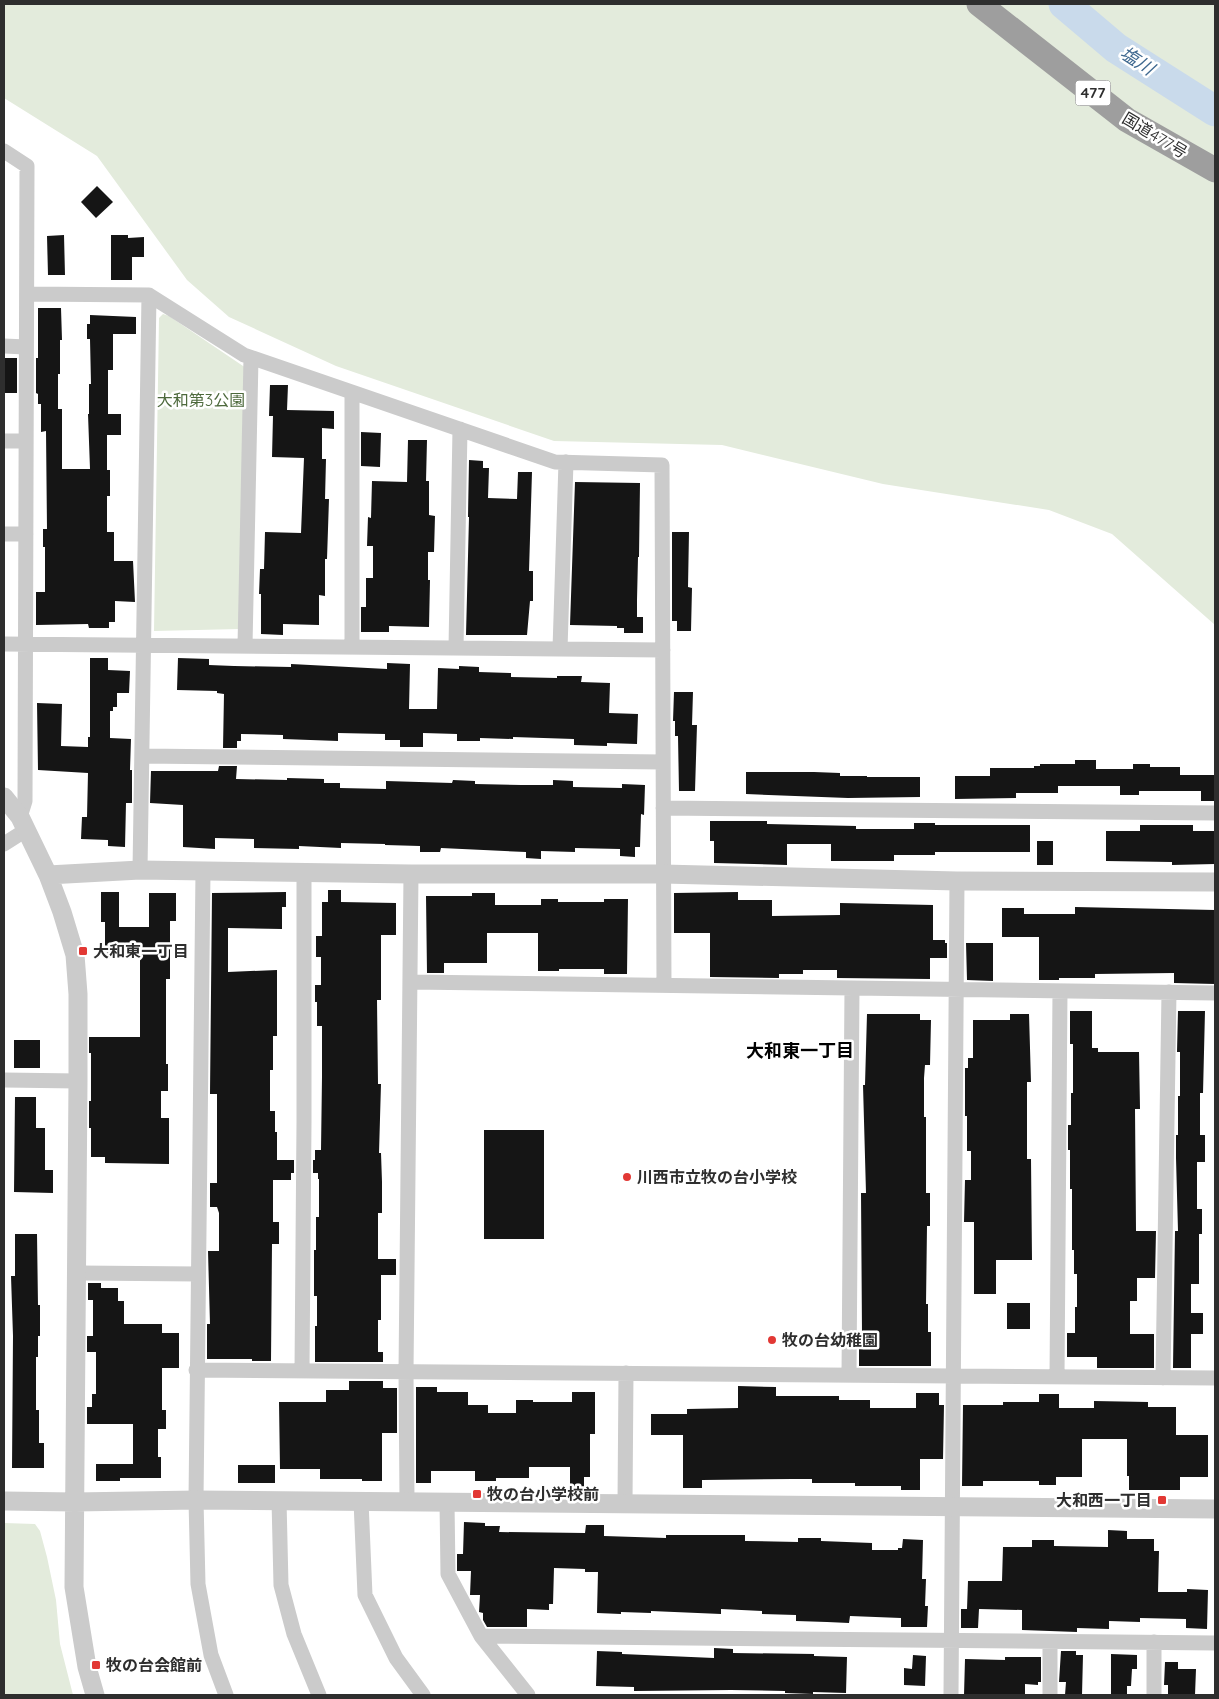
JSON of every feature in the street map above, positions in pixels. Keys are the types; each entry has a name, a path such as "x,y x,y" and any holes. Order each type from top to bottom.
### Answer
{"highway":[{"name":"国道477号","path":"980,4 1126,120 1215,170"}],"street":[{"path":"4,151 27,166 25,801 23,824 4,844"},
{"path":"27,294 149,296 251,358 554,462 662,465 664,986"},
{"path":"140,870 149,296"},
{"path":"4,346 26,347"},
{"path":"245,646 251,358"},
{"path":"352,393 352,647"},
{"path":"456,648 460,429"},
{"path":"4,441 26,441"},
{"path":"560,649 566,462"},
{"path":"4,534 26,534"},
{"path":"4,644 663,650"},
{"path":"142,756 663,762"},
{"path":"4,797 23,824 48,875 75,955 78,994 78,1273 74,1587 87,1667 95,1695"},
{"path":"663,808 1215,813"},
{"path":"48,875 140,870 411,874 663,874 957,880 1215,882"},
{"path":"203,871 196,1370 198,1584 211,1655 226,1695"},
{"path":"302,1371 304,872"},
{"path":"407,1501 406,1372 411,874"},
{"path":"951,1695 957,880"},
{"path":"410,982 1215,993"},
{"path":"849,1375 852,988"},
{"path":"1057,1377 1060,991"},
{"path":"1163,1378 1169,992"},
{"path":"4,1080 78,1081"},
{"path":"78,1273 198,1274"},
{"path":"196,1370 1215,1378"},
{"path":"625,1503 626,1374"},
{"path":"4,1501 279,1500 1215,1509"},
{"path":"279,1500 281,1585 294,1634 319,1695"},
{"path":"361,1501 365,1595 396,1658 423,1695"},
{"path":"447,1502 448,1574 481,1636 528,1695"},
{"path":"481,1636 1215,1643"},
{"path":"1050,1642 1050,1695"},
{"path":"1154,1642 1154,1695"}],"green space":[{"path":"4,4 1215,4 1215,625 1112,534 1049,510 883,484 722,445 554,441 336,366 229,317 187,280 97,156 4,98"},
{"name":"大和第3公園","path":"163,314 169,316 246,368 240,629 154,631 159,318"},
{"path":"4,1523 35,1524 40,1531 56,1600 60,1644 73,1695 4,1695"}],"building":[{"path":"97,186 113,202 96,218 81,202"},
{"path":"64,235 65,275 48,275 47,236"},
{"path":"111,235 128,235 128,238 144,237 144,257 132,257 132,280 111,280"},
{"path":"38,308 61,308 62,340 60,340 60,374 58,374 58,409 62,409 62,469 90,469 88,414 89,384 91,384 90,339 87,339 87,324 90,324 90,315 136,317 136,334 113,334 113,370 108,370 108,414 121,414 121,435 107,435 107,470 110,470 110,496 107,496 107,532 114,532 114,561 133,561 135,602 115,601 115,622 109,622 109,628 89,628 88,624 36,625 36,592 45,592 43,529 47,529 46,431 41,432 41,404 38,404 38,394 36,393"},
{"path":"4,358 17,358 17,393 4,393"},
{"path":"270,385 288,385 287,410 334,411 334,429 322,428 322,459 326,459 325,499 329,499 327,559 325,559 325,596 319,595 319,625 283,624 283,635 261,634 260,569 264,569 265,532 301,533 304,458 272,457 273,416 269,416"},
{"path":"361,432 381,433 380,467 361,466"},
{"path":"408,440 427,440 426,481 429,481 429,515 435,516 434,552 428,552 428,580 430,580 429,627 389,626 389,632 361,632 361,607 366,607 366,578 373,578 373,546 367,546 368,517 371,518 372,481 407,482"},
{"path":"469,460 483,461 483,468 489,468 488,498 517,499 518,472 532,472 529,571 533,571 533,601 530,601 527,635 466,635"},
{"path":"575,482 640,483 637,617 643,617 643,633 624,633 624,628 617,628 617,626 570,625"},
{"path":"672,532 689,532 688,587 692,588 691,631 677,631 677,621 672,621"},
{"path":"90,658 108,658 108,670 130,671 129,693 117,693 117,707 113,707 113,711 110,711 110,738 131,739 132,803 126,803 125,847 108,846 108,840 81,839 82,817 87,817 88,773 38,770 37,703 62,704 61,746 88,747 88,737 90,737"},
{"path":"178,658 209,659 209,665 234,666 291,667 291,664 387,669 387,663 410,664 409,709 437,709 438,668 459,669 459,666 479,667 479,672 511,673 511,677 557,678 557,676 582,676 581,682 610,683 609,713 638,714 637,744 607,743 607,746 574,745 574,739 513,737 513,739 480,738 480,741 457,741 457,734 423,733 423,747 400,747 400,740 385,740 385,734 338,733 338,741 283,739 283,735 241,734 241,741 237,741 237,748 223,748 224,694 217,693 217,691 177,690"},
{"path":"674,692 693,692 692,725 697,725 695,791 679,791 678,736 675,736 675,721 673,721"},
{"path":"1075,760 1096,760 1096,769 1133,769 1133,764 1150,764 1150,767 1180,767 1180,775 1215,775 1215,801 1201,801 1201,791 1139,791 1139,795 1120,795 1120,786 1058,786 1058,793 1016,793 1016,798 955,799 955,776 990,776 990,768 1034,768 1034,766 1040,766 1040,764 1075,764"},
{"path":"219,766 237,766 236,779 324,779 324,783 340,783 340,788 386,789 386,781 452,783 453,780 475,781 475,784 521,785 553,785 553,780 573,781 573,787 622,788 622,784 645,785 644,815 641,814 640,847 635,847 635,857 620,856 620,849 575,848 575,852 541,851 541,859 526,858 526,852 441,848 440,852 420,852 420,846 385,844 341,843 341,848 299,846 299,849 254,848 254,839 215,838 215,849 183,847 183,805 150,803 151,771 218,771"},
{"path":"746,772 814,772 840,773 840,776 920,777 920,797 848,798 746,794"},
{"path":"710,821 767,821 767,824 856,826 856,829 914,829 914,823 935,823 935,825 1030,825 1030,852 935,852 935,855 894,855 894,861 831,861 831,844 787,844 787,865 714,863 714,841 710,841"},
{"path":"1140,825 1193,825 1193,831 1215,831 1215,864 1172,865 1172,862 1106,861 1106,831 1140,831"},
{"path":"1037,841 1053,841 1053,865 1037,865"},
{"path":"328,890 341,890 341,902 396,903 396,935 381,935 381,1000 377,1000 378,1084 381,1084 379,1153 381,1153 382,1182 382,1213 378,1213 378,1259 396,1259 396,1275 381,1275 381,1320 378,1320 378,1352 383,1352 383,1362 315,1362 317,1296 314,1296 314,1250 316,1250 316,1217 319,1217 319,1179 318,1173 313,1173 313,1160 315,1160 315,1150 321,1150 322,1077 322,1026 317,1026 317,1002 315,1002 315,985 321,985 321,957 316,957 316,936 322,936 322,902 328,902"},
{"path":"101,892 119,892 119,927 149,927 149,893 176,893 176,921 170,921 170,979 166,979 166,1064 168,1064 168,1091 161,1091 161,1118 169,1118 169,1164 105,1163 105,1157 91,1157 89,1101 91,1101 91,1053 89,1053 89,1037 140,1037 140,955 105,955 105,922 101,922"},
{"path":"286,892 286,907 282,907 282,929 228,928 228,972 277,970 277,1036 273,1036 273,1070 270,1070 270,1111 275,1111 277,1160 294,1160 294,1173 291,1173 291,1180 273,1180 273,1222 279,1222 279,1244 272,1244 271,1361 207,1359 207,1324 210,1324 208,1251 219,1251 219,1213 217,1207 210,1207 210,1183 217,1183 217,1094 210,1094 212,893"},
{"path":"738,892 738,900 772,900 772,916 840,915 840,903 933,905 933,940 945,940 945,943 947,943 947,958 930,958 930,979 837,978 837,970 803,970 803,974 779,974 779,978 710,977 710,933 674,933 674,893"},
{"path":"472,893 495,893 495,905 541,905 541,899 558,899 558,902 604,902 604,899 628,899 627,974 604,974 604,969 538,971 538,933 487,933 487,963 444,963 444,973 427,973 426,896 472,896"},
{"path":"1075,907 1215,910 1215,984 1174,983 1174,973 1095,974 1095,978 1039,980 1039,937 1002,937 1002,908 1024,908 1024,914 1075,914"},
{"path":"966,943 993,943 993,981 967,980"},
{"path":"1070,1011 1092,1011 1092,1048 1098,1048 1098,1052 1139,1052 1140,1109 1135,1109 1136,1231 1156,1231 1155,1278 1137,1278 1137,1301 1130,1301 1130,1334 1154,1334 1154,1368 1097,1368 1097,1357 1067,1357 1067,1333 1075,1333 1075,1307 1077,1307 1077,1274 1074,1274 1074,1250 1072,1250 1070,1150 1068,1150 1068,1125 1071,1125 1071,1093 1073,1093 1073,1044 1070,1044"},
{"path":"1178,1011 1205,1011 1203,1093 1200,1093 1200,1135 1205,1135 1205,1162 1197,1162 1197,1209 1202,1209 1202,1234 1199,1234 1199,1284 1191,1284 1191,1313 1203,1313 1203,1334 1191,1334 1191,1368 1173,1368 1175,1231 1178,1231 1176,1135 1178,1135 1178,1096 1180,1096 1180,1052 1177,1052"},
{"path":"867,1014 920,1014 920,1020 931,1020 930,1065 925,1065 924,1078 924,1117 926,1117 926,1193 930,1193 930,1226 927,1226 926,1304 928,1304 928,1332 931,1332 931,1366 859,1366 859,1332 862,1332 861,1193 866,1193 863,1085 865,1085"},
{"path":"1010,1014 1029,1014 1031,1082 1027,1082 1027,1159 1031,1159 1032,1260 996,1260 996,1294 974,1294 974,1222 964,1222 965,1180 971,1180 971,1151 967,1151 967,1116 965,1116 965,1068 968,1068 968,1058 973,1058 973,1020 1010,1020"},
{"path":"14,1040 40,1040 40,1068 14,1068"},
{"path":"15,1097 36,1097 36,1128 45,1128 45,1170 53,1170 53,1193 14,1192"},
{"path":"484,1130 544,1130 544,1239 484,1239"},
{"path":"15,1234 37,1234 40,1336 38,1336 38,1357 36,1357 36,1410 39,1410 39,1443 44,1443 44,1468 12,1468 13,1336 11,1276 15,1276"},
{"path":"88,1283 101,1283 101,1288 118,1288 118,1301 124,1301 124,1324 162,1324 162,1333 179,1333 179,1368 162,1368 162,1410 166,1410 166,1429 158,1429 158,1457 161,1457 161,1478 120,1478 120,1481 96,1481 96,1464 133,1464 133,1424 87,1424 87,1407 92,1407 92,1394 96,1394 96,1352 87,1352 87,1336 93,1336 93,1300 88,1300"},
{"path":"1007,1303 1030,1303 1030,1329 1007,1329"},
{"path":"349,1381 383,1381 383,1388 397,1388 397,1433 382,1433 382,1481 320,1479 320,1469 280,1469 279,1402 326,1402 326,1390 349,1390"},
{"path":"738,1386 776,1387 776,1396 839,1396 839,1400 870,1400 870,1408 916,1408 916,1393 939,1393 939,1405 944,1405 943,1459 920,1459 920,1490 901,1490 901,1486 855,1486 855,1483 812,1483 812,1479 702,1480 702,1488 683,1488 683,1435 651,1435 651,1414 687,1414 687,1409 738,1408"},
{"path":"416,1387 437,1387 437,1392 468,1392 468,1405 488,1405 488,1413 516,1413 516,1400 572,1402 572,1392 595,1392 595,1434 590,1434 590,1477 584,1477 584,1487 570,1487 570,1467 529,1467 529,1478 496,1478 496,1481 475,1481 475,1471 431,1471 431,1483 416,1483"},
{"path":"1039,1394 1059,1394 1059,1408 1094,1408 1094,1401 1148,1402 1148,1407 1176,1407 1176,1435 1208,1435 1208,1477 1180,1477 1180,1490 1129,1490 1127,1439 1082,1439 1082,1477 1056,1477 1056,1485 1039,1485 1039,1481 983,1481 983,1486 962,1486 963,1405 1003,1405 1003,1402 1039,1402"},
{"path":"238,1465 275,1465 275,1483 238,1483"},
{"path":"464,1522 485,1523 485,1526 500,1526 499,1532 585,1533 586,1525 604,1525 604,1536 666,1538 666,1535 745,1535 745,1541 798,1542 798,1538 821,1538 821,1541 872,1543 872,1550 898,1550 898,1548 902,1548 903,1539 923,1540 922,1579 926,1579 925,1606 928,1606 927,1627 901,1627 901,1618 850,1616 849,1623 796,1621 796,1615 762,1614 762,1611 721,1609 721,1614 651,1611 651,1613 597,1613 598,1572 585,1572 585,1569 554,1568 553,1604 549,1604 549,1610 527,1609 527,1627 487,1627 483,1620 483,1613 479,1612 480,1595 470,1595 471,1571 457,1571 457,1554 463,1554"},
{"path":"1108,1530 1127,1531 1127,1539 1154,1539 1154,1551 1159,1551 1158,1592 1187,1592 1187,1589 1208,1590 1207,1629 1186,1628 1186,1619 1140,1618 1140,1622 1109,1621 1109,1629 1077,1628 1077,1632 1022,1630 1022,1610 979,1609 978,1628 961,1628 961,1609 967,1609 968,1581 1002,1581 1003,1547 1032,1547 1032,1540 1054,1540 1054,1546 1108,1547"},
{"path":"714,1648 733,1649 733,1653 814,1654 814,1656 847,1657 846,1693 813,1692 813,1694 785,1693 785,1691 731,1690 634,1691 634,1687 596,1686 597,1651 622,1652 622,1654 714,1658"},
{"path":"1061,1651 1076,1651 1076,1655 1083,1655 1082,1695 1065,1695 1066,1682 1059,1682"},
{"path":"1111,1654 1137,1655 1137,1669 1132,1669 1131,1686 1127,1686 1127,1695 1111,1695"},
{"path":"913,1655 926,1656 925,1686 904,1685 904,1668 912,1669"},
{"path":"1005,1657 1041,1657 1041,1682 1038,1682 1038,1685 1025,1684 1025,1695 964,1695 965,1659 1005,1660"},
{"path":"1165,1662 1178,1662 1178,1669 1196,1669 1195,1695 1168,1695 1168,1685 1164,1685"}],"waterway":[{"name":"塩川","path":"1064,4 1116,48 1215,111"}],"place":[{"name":"大和東一丁目","path":"83,951"},
{"name":"川西市立牧の台小学校","path":"627,1177"},
{"name":"牧の台幼稚園","path":"772,1340"},
{"name":"牧の台小学校前","path":"477,1494"},
{"name":"大和西一丁目","path":"1162,1500"},
{"name":"牧の台会館前","path":"96,1665"}],"district":[{"name":"大和東一丁目","path":"800,1051"}]}
